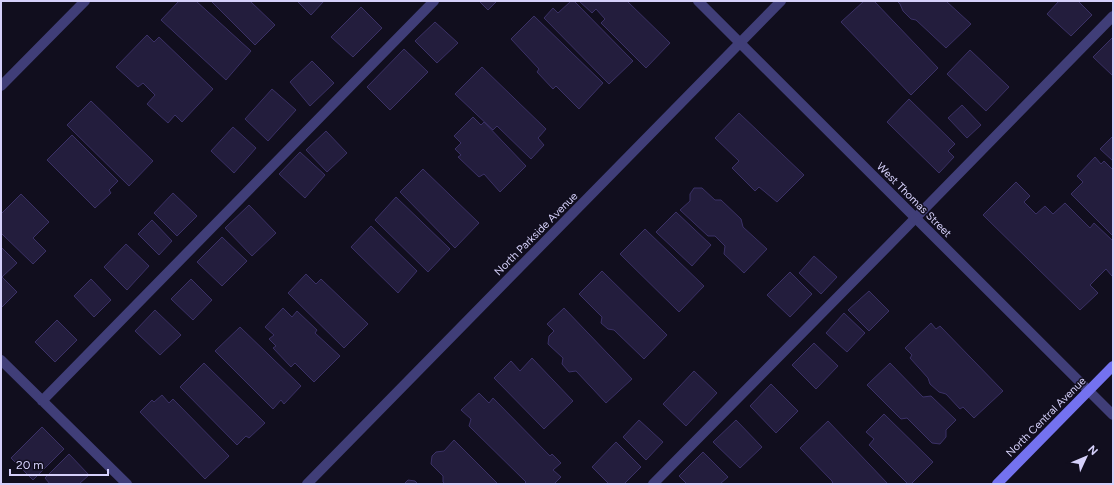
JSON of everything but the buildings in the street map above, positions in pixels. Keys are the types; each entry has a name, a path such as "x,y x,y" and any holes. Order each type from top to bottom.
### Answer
{"street":[{"path":"1,86 85,1"},
{"path":"42,401 434,1"},
{"name":"West Thomas Street","path":"698,1 1113,415"},
{"name":"North Parkside Avenue","path":"307,484 782,1"},
{"path":"653,484 1113,16"},
{"path":"1,360 127,484"},
{"name":"North Central Avenue","path":"997,484 1113,366"}]}
